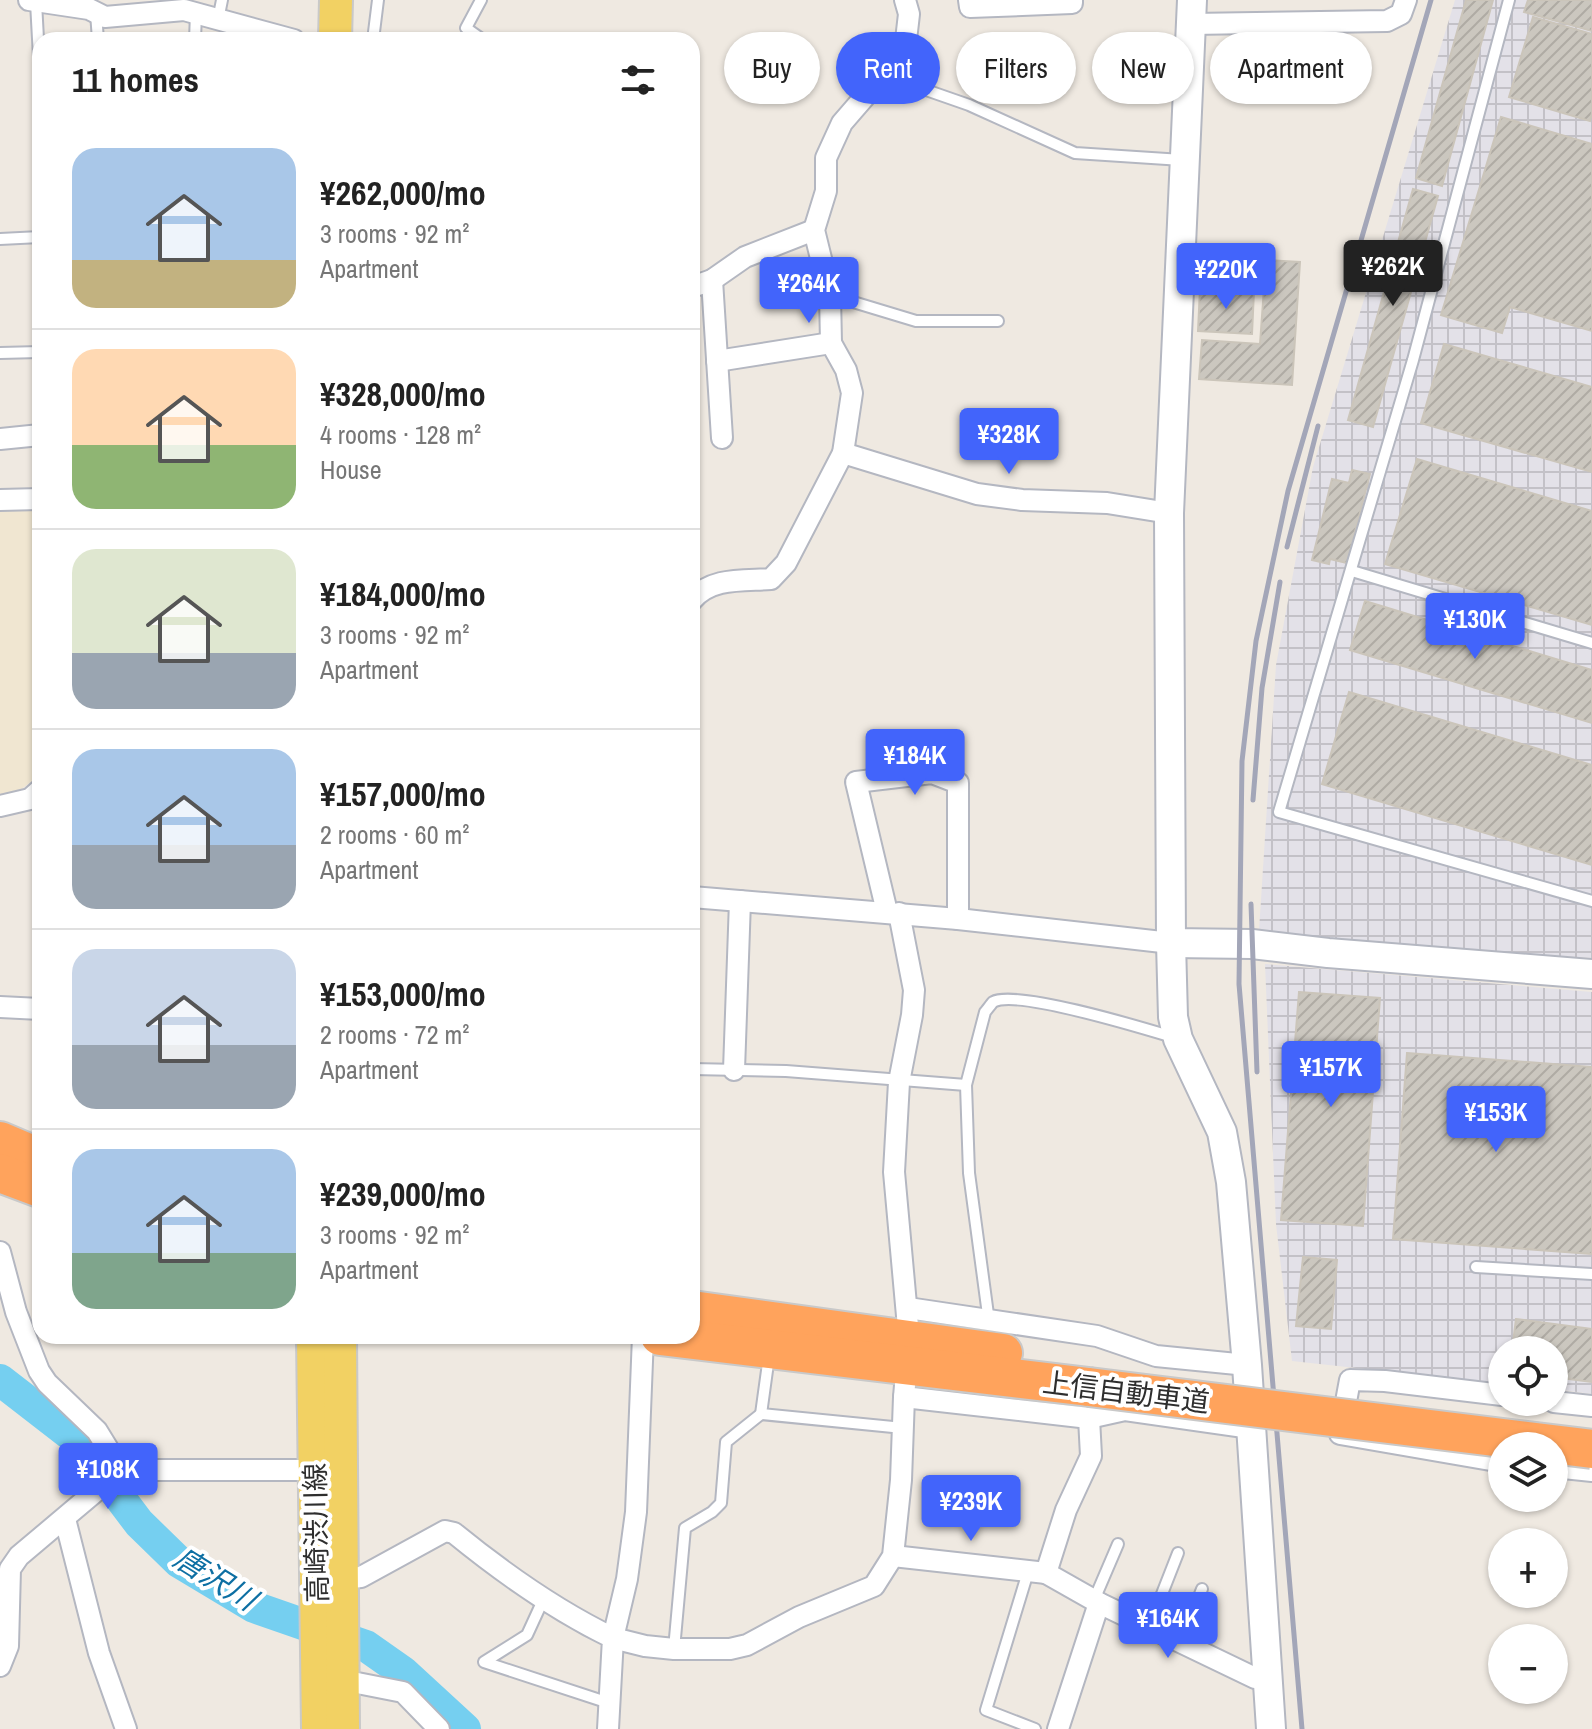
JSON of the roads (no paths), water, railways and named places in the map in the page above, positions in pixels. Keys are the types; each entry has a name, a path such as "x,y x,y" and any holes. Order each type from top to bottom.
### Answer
{"highway":[{"path":"0,1141 32,1155"},
{"path":"0,1173 32,1185"},
{"name":"上信自動車道","path":"700,1312 1090,1391 1592,1449"},
{"name":"上信自動車道","path":"700,1341 770,1350 907,1352"},
{"name":"上信自動車道","path":"1090,1391 1592,1427"}],"main road":[{"path":"335,32 336,0"},
{"name":"高崎渋川線","path":"313,1344 315,1470 333,1665 343,1729"},
{"name":"高崎渋川線","path":"329,1618 342,1579 340,1344"},
{"name":"高崎渋川線","path":"318,1729 333,1665"}],"street":[{"path":"905,0 909,14 907,32"},
{"path":"969,0 970,7 1072,3 1072,0"},
{"path":"1271,1729 1247,1365 1231,1182 1222,1132 1178,1039 1173,1017 1169,513 1191,12 1387,21 1401,14 1406,0"},
{"path":"32,1 91,7 105,17 220,10 274,32"},
{"path":"700,591 716,583 771,579 786,563 843,453 852,393 846,370 831,343 830,295 814,230 826,191 826,158 842,123 858,104"},
{"path":"700,284 712,280 745,257 814,230"},
{"path":"712,280 722,438"},
{"path":"717,361 831,343"},
{"path":"0,439 32,436"},
{"path":"843,453 977,494 1022,500 1107,503 1169,513"},
{"path":"0,500 32,499"},
{"path":"342,1579 361,1577 445,1531 454,1533 497,1568 580,1622 613,1638 674,1649 730,1649 747,1645 799,1617 874,1586 893,1556 901,1480 907,1352 894,1172 899,1082 914,990 856,782 932,773 958,783 958,919"},
{"path":"0,806 32,797"},
{"path":"700,898 958,919 1171,943 1252,944 1592,974"},
{"path":"734,1070 740,901"},
{"path":"0,1007 32,1009"},
{"path":"0,1252 16,1312 39,1371 47,1383 97,1431 121,1470"},
{"path":"907,1352 989,1322 1097,1336 1156,1356 1247,1365"},
{"path":"608,1729 613,1638 627,1579 636,1512 643,1344"},
{"path":"1488,1393 1350,1380 1340,1434 1488,1460"},
{"path":"1037,1573 1091,1456 1090,1391 1125,1410 1251,1428"},
{"path":"1568,1403 1592,1406"},
{"path":"1568,1468 1592,1471"},
{"path":"0,1666 8,1646 10,1569 19,1556 121,1470 315,1470"},
{"path":"65,1519 99,1653 126,1729"},
{"path":"893,1556 1037,1573 1255,1678"},
{"path":"1058,1729 1096,1602"},
{"path":"333,1665 403,1692 439,1729"}],"lane":[{"path":"374,32 378,0"},
{"path":"472,32 466,28 481,0"},
{"path":"1509,0 1413,360 1279,812 1592,901"},
{"path":"32,1 35,32"},
{"path":"91,7 96,32"},
{"path":"195,32 196,13"},
{"path":"940,95 1075,153 1184,160"},
{"path":"0,239 32,237"},
{"path":"830,295 916,321 998,321"},
{"path":"0,353 32,352"},
{"path":"1352,571 1592,643"},
{"path":"989,1322 969,1173 966,1085 985,1012 992,1003 1007,999 1098,1014 1178,1039"},
{"path":"700,1069 786,1071 966,1085"},
{"path":"1476,1267 1592,1274"},
{"path":"674,1649 685,1528 721,1503 726,1442 761,1414 770,1350"},
{"path":"761,1414 903,1428"},
{"path":"1096,1602 1118,1544"},
{"path":"1149,1627 1178,1553"},
{"path":"1035,1729 986,1710 1037,1573"},
{"path":"1181,1642 1202,1589"},
{"path":"544,1598 527,1635 484,1662 609,1703"}],"waterway":[{"name":"唐沢川","path":"0,1380 75,1438 139,1523 179,1562 254,1607 366,1646 403,1672 465,1729"}],"railway":[{"path":"1302,1729 1239,984 1242,761 1256,641 1288,491 1431,0"},
{"path":"1287,547 1318,426"},
{"path":"1253,800 1262,688 1280,582"},
{"path":"1251,904 1257,1072"}]}
